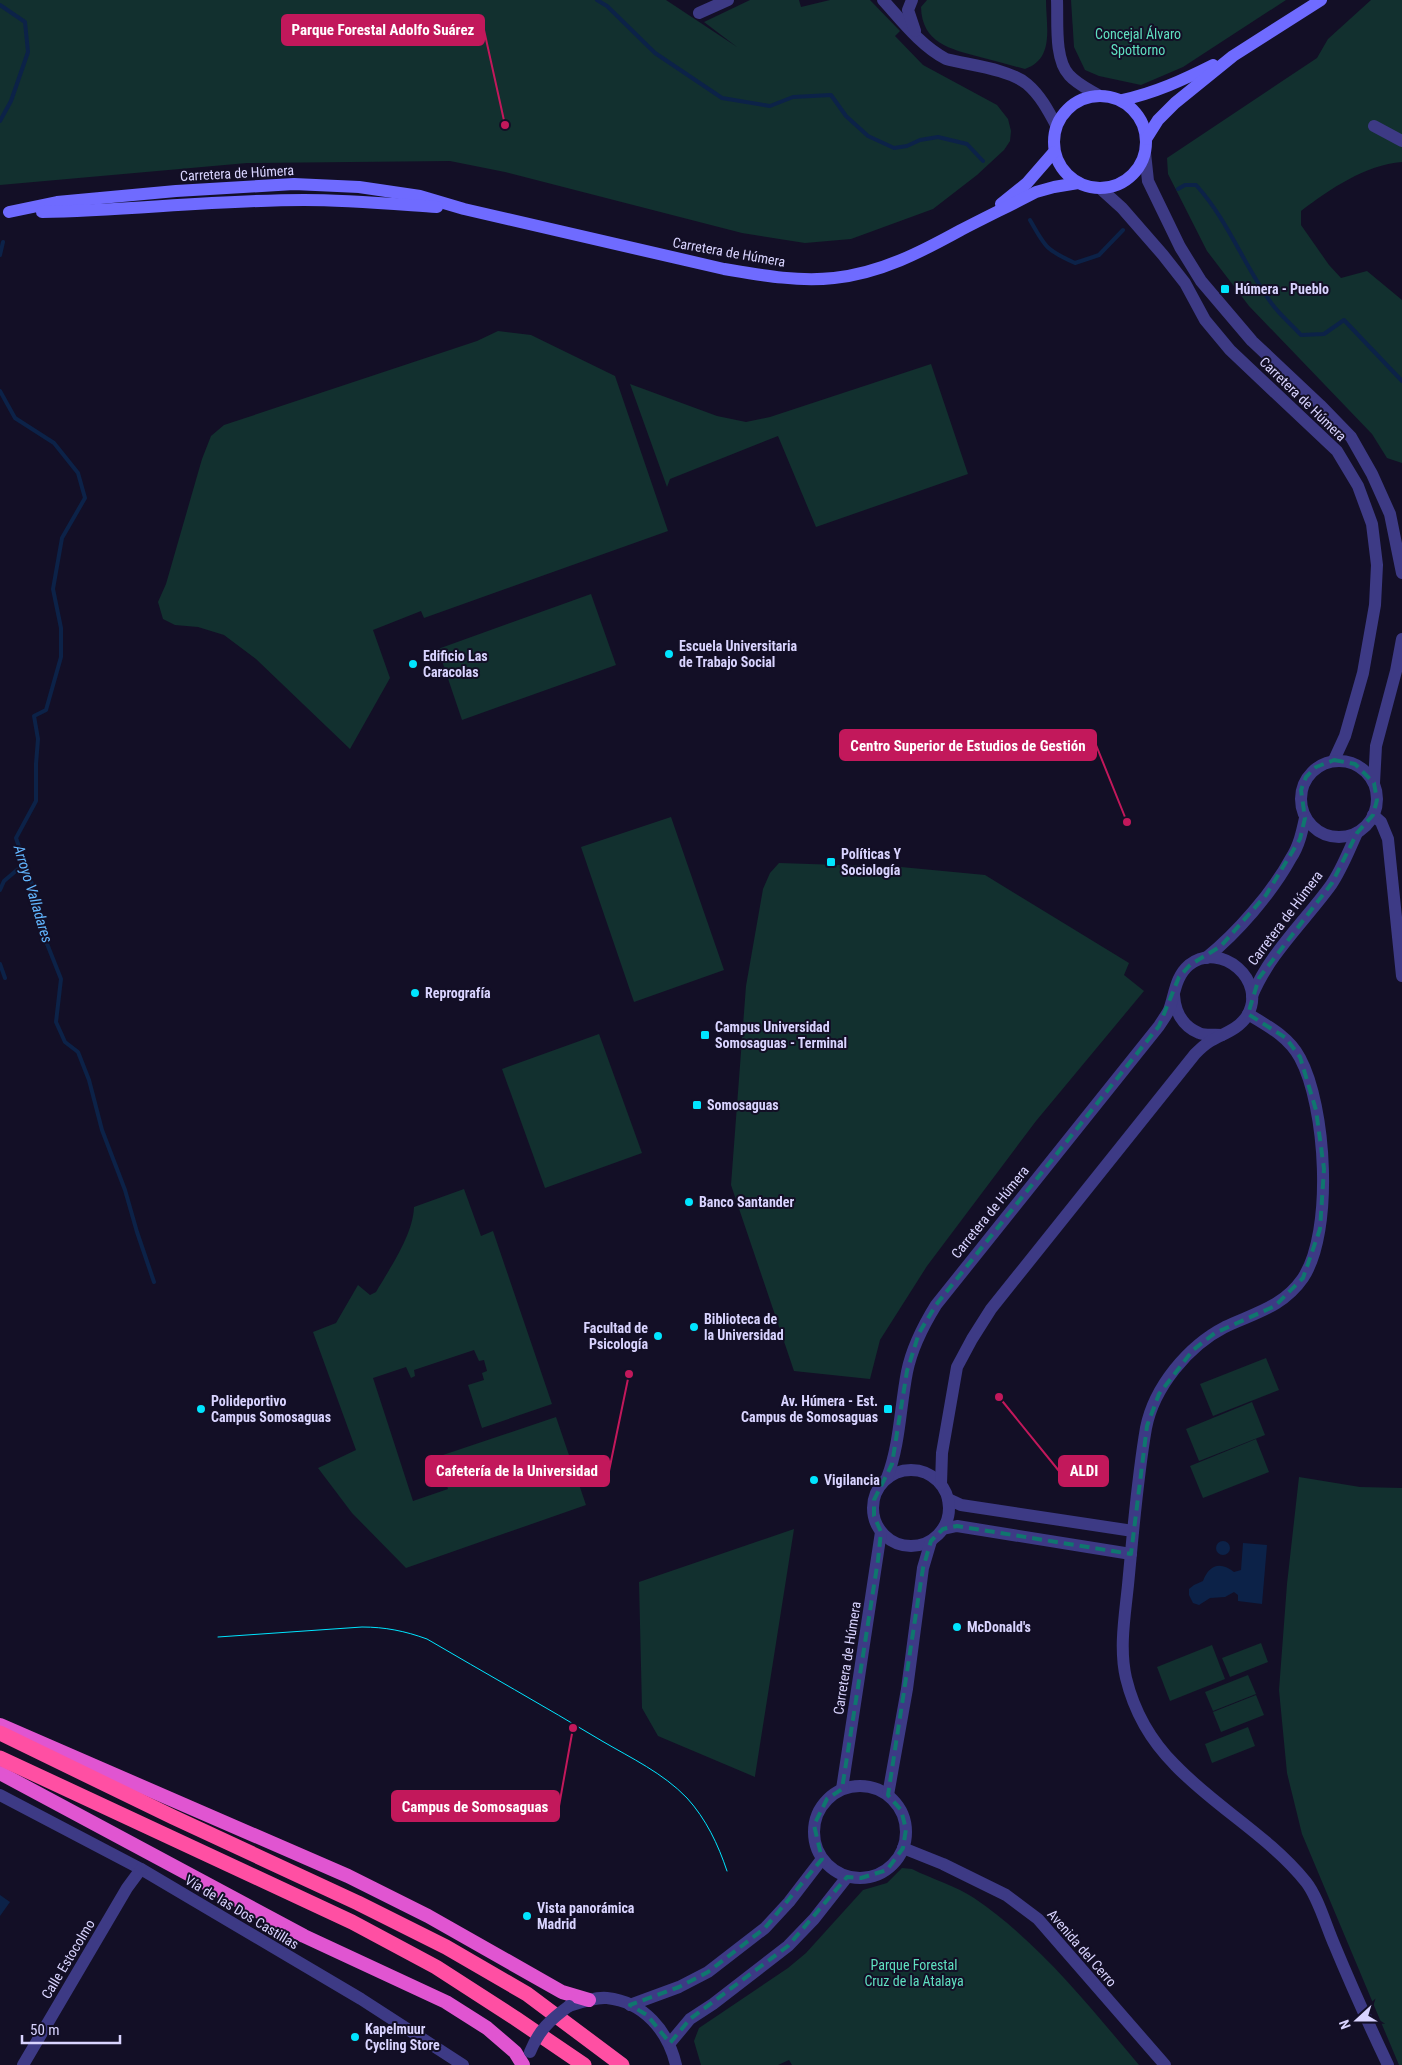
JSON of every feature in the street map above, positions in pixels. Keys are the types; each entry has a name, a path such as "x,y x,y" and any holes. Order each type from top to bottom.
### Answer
{"highway":[{"path":"0,1725 348,1876 436,1920 562,1992 589,2000"},
{"path":"0,1734 358,1903 446,1947 526,1994 622,2065"},
{"path":"0,1758 352,1922 436,1967 584,2065"},
{"path":"0,1772 304,1936 446,2002 487,2028 515,2052 523,2065"}],"main road":[{"path":"1146,139 1158,120 1175,103 1233,56 1320,0"},
{"path":"1122,100 1144,96 1166,88 1233,56"},
{"path":"1098,95 1122,100 1134,110 1142,123 1146,139 1145,153 1139,168 1128,179 1114,186 1101,189 1078,183 1063,170 1054,152 1053,138 1056,125 1068,108 1083,98 1098,95"},
{"name":"Carretera de Húmera","path":"981,220 1027,183 1054,152"},
{"name":"Carretera de Húmera","path":"5,213 66,202 176,191 294,184 367,189 420,196 464,209 724,269 763,276 810,280 848,276 889,266 913,256 1036,192 1078,183"}],"street":[{"path":"699,13 728,0"},
{"path":"883,0 934,53 946,59 1010,74 1026,83 1045,103 1056,125"},
{"path":"912,0 908,10 916,36"},
{"path":"1058,0 1058,41 1063,66 1076,82 1098,95"},
{"path":"1374,126 1402,141"},
{"name":"Carretera de Húmera","path":"1145,153 1148,181 1180,246 1201,281 1252,341 1351,437 1372,474 1390,514 1402,573"},
{"name":"Carretera de Húmera","path":"1101,189 1122,208 1163,255 1185,283 1205,320 1230,350 1337,451 1358,486 1372,524 1377,565 1375,605 1363,673 1345,736 1334,760"},
{"path":"1374,783 1367,773 1355,764 1334,760 1316,767 1306,777 1301,790 1301,806 1305,818 1317,831 1333,837 1357,833 1366,826 1373,815 1377,800 1374,783 1376,746 1396,671 1402,639"},
{"path":"1373,815 1381,822 1388,840 1399,915 1402,976"},
{"path":"1223,1035 1200,1034 1184,1023 1175,1007 1174,992 1179,977 1190,965 1206,958 1221,946 1266,895 1292,858 1300,839 1305,818"},
{"name":"Carretera de Húmera","path":"1252,996 1259,978 1332,883 1357,833"},
{"path":"941,1484 942,1453 957,1367 991,1309 1194,1054 1207,1043 1240,1025 1248,1014 1252,996 1248,980 1238,966 1222,958 1206,958"},
{"name":"Carretera de Húmera","path":"886,1478 896,1448 907,1370 919,1333 927,1319 958,1275 1159,1026 1168,1011 1174,992"},
{"path":"1248,1014 1286,1038 1300,1057 1308,1077 1316,1110 1324,1169 1320,1229 1313,1259 1303,1278 1290,1292 1275,1306 1215,1333 1193,1350 1174,1370 1159,1394 1147,1426 1133,1531 1123,1644 1126,1677 1137,1713 1144,1726 1172,1763 1286,1860 1309,1885 1388,2065"},
{"path":"888,1795 907,1689 923,1568 931,1541 943,1529 949,1514 948,1499 941,1484 934,1478 920,1471 901,1471 886,1478 878,1488 874,1500 874,1516 881,1532 892,1541 914,1546 931,1541"},
{"path":"948,1499 961,1505 1133,1531"},
{"path":"943,1529 957,1526 1131,1554"},
{"name":"Carretera de Húmera","path":"842,1789 881,1532"},
{"path":"858,1785 874,1788 888,1795 901,1810 906,1829 903,1848 896,1860 881,1873 861,1878 847,1877 833,1870 822,1859 816,1848 814,1837 817,1814 827,1799 842,1789 858,1785"},
{"name":"Vía de las Dos Castillas","path":"0,1795 141,1869 361,1999 463,2065"},
{"name":"Avenida del Cerro","path":"903,1848 943,1864 1006,1895 1038,1919 1165,2065"},
{"path":"630,2005 679,1987 708,1972 765,1928 789,1902 822,1859"},
{"name":"Calle Estocolmo","path":"23,2065 127,1888 141,1869"},
{"path":"670,2043 690,2019 713,2004 788,1946 814,1919 847,1877"},
{"path":"529,2059 535,2041 549,2020 569,2006 589,2000 608,1998 630,2005 647,2015 670,2043 676,2065"}],"highlighted area":[{"path":"1334,760 1355,764 1374,783 1377,800 1373,815 1357,833 1332,883 1259,978 1248,1014 1286,1038 1300,1057 1316,1110 1324,1169 1320,1229 1303,1278 1275,1306 1215,1333 1193,1350 1159,1394 1147,1426 1131,1554 957,1526 943,1529 931,1541 923,1568 888,1795 901,1810 906,1829 903,1848 887,1870 861,1878 847,1877 788,1946 690,2019 670,2043 647,2015 630,2005 679,1987 708,1972 765,1928 822,1859 814,1825 827,1799 842,1789 878,1560 881,1532 874,1516 874,1500 892,1464 907,1371 919,1333 936,1305 1159,1026 1179,977 1190,965 1221,946 1266,895 1300,839 1305,818 1301,790 1306,777 1316,767"}],"green space":[{"path":"0,0 666,0 737,47 704,22 750,0 799,0 801,7 830,0 870,0 900,31 895,36 923,65 997,105 1008,119 1011,131 1010,141 1004,150 977,175 933,209 851,239 805,243 742,233 505,172 450,161 247,163 0,185"},
{"path":"927,0 1046,0 1047,41 1045,50 1035,64 1025,69 948,47 932,37 926,29 921,7"},
{"name":"Concejal Álvaro Spottorno","path":"1071,0 1286,0 1183,67 1141,85 1099,76 1085,70 1074,47"},
{"path":"1371,0 1402,0 1402,162 1375,168 1348,179 1301,211 1301,225 1329,265 1341,278 1367,271 1402,300 1402,463 1387,458 1372,434 1249,306 1207,251 1168,174 1167,158 1317,58 1328,39"},
{"path":"498,331 531,335 615,376 668,531 424,618 421,611 373,630 390,678 350,749 256,659 224,635 198,627 175,625 163,619 158,602 166,584 202,459 211,436 224,425 477,341"},
{"path":"931,364 968,474 816,527 778,436 670,479 667,487 630,384 717,416 746,422 770,417"},
{"path":"591,594 616,665 462,720 438,649"},
{"path":"671,817 724,970 634,1002 581,847"},
{"path":"779,863 901,867 985,875 1129,963 1124,975 1144,991 1036,1121 927,1266 880,1340 870,1379 794,1371 731,1185 746,986 763,889 770,873"},
{"path":"599,1034 642,1153 545,1188 502,1069"},
{"path":"464,1189 481,1236 493,1231 552,1404 482,1428 468,1385 484,1380 482,1373 487,1371 484,1360 479,1361 474,1350 414,1370 415,1376 411,1378 406,1367 373,1378 413,1501 448,1489 437,1457 556,1417 586,1505 406,1568 352,1513 318,1468 356,1450 313,1332 336,1323 358,1285 370,1295 376,1292 394,1262 410,1229 414,1207"},
{"path":"1266,1358 1279,1390 1213,1416 1200,1384"},
{"path":"1252,1402 1265,1435 1199,1461 1186,1429"},
{"path":"1256,1439 1269,1472 1203,1498 1190,1466"},
{"path":"1299,1477 1360,1487 1402,1488 1402,2065 1399,2065 1302,1834 1287,1773 1279,1690 1287,1584"},
{"path":"794,1529 755,1777 658,1736 642,1708 639,1582"},
{"path":"1261,1643 1268,1662 1230,1677 1222,1658"},
{"path":"1212,1645 1225,1679 1170,1701 1157,1667"},
{"path":"1248,1675 1256,1694 1213,1711 1205,1692"},
{"path":"1256,1695 1264,1715 1221,1732 1213,1712"},
{"path":"1248,1727 1255,1746 1212,1763 1205,1744"},
{"name":"Parque Forestal Cruz de la Atalaya","path":"902,1868 912,1869 960,1890 998,1915 1062,1976 1139,2065 792,2065 789,2060 778,2065 701,2065 694,2041 699,2028 788,1968 806,1953 863,1890 887,1883"}],"water":[{"path":"1223,1541 1228,1543 1230,1548 1228,1553 1223,1555 1218,1553 1216,1548 1218,1543"},
{"path":"1243,1543 1267,1545 1262,1604 1238,1601 1238,1595 1234,1592 1225,1597 1210,1598 1199,1605 1193,1603 1189,1595 1189,1589 1203,1581 1208,1571 1212,1568 1220,1566 1234,1572 1241,1570"},
{"path":"0,1895 10,1902 0,1916"}],"waterway":[{"path":"597,0 607,6 655,53 722,98 770,106 793,97 831,95 846,116 868,136 894,148 938,137 967,144 983,161"},
{"name":"Arroyo Valladares","path":"0,5 25,22 28,52 11,101 0,121"},
{"path":"1178,189 1185,185 1196,185 1227,228 1272,304 1301,335 1324,334 1344,320 1402,381"},
{"path":"1030,220 1047,247 1075,263 1099,255 1123,230"},
{"name":"Arroyo Valladares","path":"0,255 3,242"},
{"name":"Arroyo Valladares","path":"0,391 15,418 54,443 78,473 85,498 62,538 53,589 61,628 61,657 46,710 34,716 38,739 36,801 16,838 34,890 38,921 61,979 56,1022 65,1042 78,1052 89,1080 102,1130 125,1190 154,1282"},
{"path":"0,890 4,881 24,864"},
{"path":"0,964 5,978"}],"tram line":[{"path":"218,1637 362,1627 395,1630 427,1639 668,1781 687,1798 706,1823 720,1851 727,1871"}],"place":[{"name":"Parque Forestal Adolfo Suárez","path":"505,125"},
{"name":"Húmera - Pueblo","path":"1225,289"},
{"name":"Escuela Universitaria de Trabajo Social","path":"669,654"},
{"name":"Edificio Las Caracolas","path":"413,664"},
{"name":"Centro Superior de Estudios de Gestión","path":"1127,822"},
{"name":"Políticas Y Sociología","path":"831,862"},
{"name":"Reprografía","path":"415,993"},
{"name":"Campus Universidad Somosaguas - Terminal","path":"705,1035"},
{"name":"Somosaguas","path":"697,1105"},
{"name":"Banco Santander","path":"689,1202"},
{"name":"Biblioteca de la Universidad","path":"694,1327"},
{"name":"Facultad de Psicología","path":"658,1336"},
{"name":"Cafetería de la Universidad","path":"629,1374"},
{"name":"ALDI","path":"999,1397"},
{"name":"Polideportivo Campus Somosaguas","path":"201,1409"},
{"name":"Av. Húmera - Est. Campus de Somosaguas","path":"888,1409"},
{"name":"Vigilancia","path":"814,1480"},
{"name":"McDonald's","path":"957,1627"},
{"name":"Campus de Somosaguas","path":"573,1728"},
{"name":"Vista panorámica Madrid","path":"527,1916"},
{"name":"Kapelmuur Cycling Store","path":"355,2037"}]}
